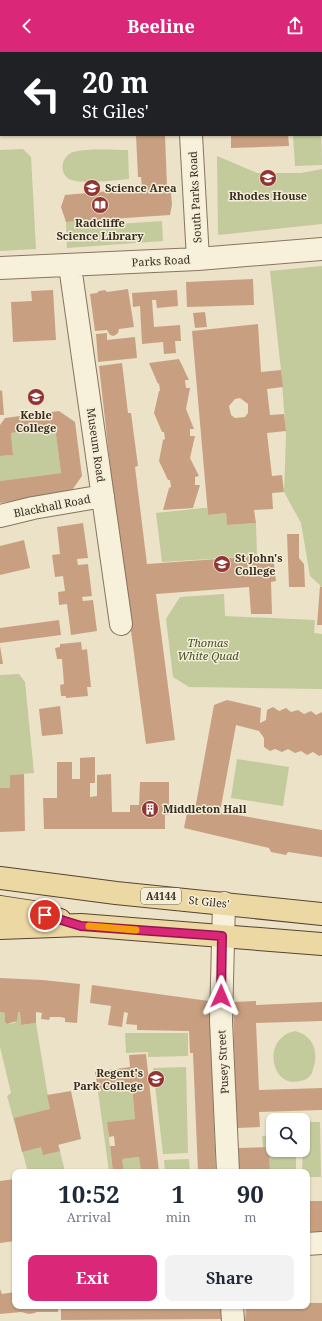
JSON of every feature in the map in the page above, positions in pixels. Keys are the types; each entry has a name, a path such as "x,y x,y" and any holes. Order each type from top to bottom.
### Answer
{"main road":[{"name":"St Giles'","path":"0,878 322,914"},
{"path":"0,907 34,912 81,926"},
{"path":"0,928 81,926 322,944"}],"street":[{"name":"South Parks Road","path":"191,136 198,259"},
{"name":"Parks Road","path":"0,268 198,259 322,249"},
{"name":"Museum Road","path":"70,266 121,624"},
{"name":"Blackhall Road","path":"0,516 33,508 103,496"},
{"name":"Pusey Street","path":"224,904 221,988 228,1169"},
{"path":"310,1244 322,1243"},
{"path":"232,1309 233,1321"}],"green space":[{"path":"293,136 321,136 322,165 295,166"},
{"path":"23,149 31,157 36,249 0,251 0,150"},
{"path":"93,150 128,150 129,179 81,182 69,179 63,172 64,160 73,152"},
{"name":"Rhodes House","path":"217,156 257,173 301,173 322,169 322,224 218,235"},
{"path":"162,221 163,241 67,248 66,222 75,222 75,227"},
{"path":"322,266 322,587 310,576 301,523 284,492 286,436 281,370 270,271"},
{"path":"55,427 61,473 0,481 0,456 13,455 11,433"},
{"path":"207,508 208,515 226,513 227,525 256,523 257,556 162,562 156,513"},
{"name":"Thomas White Quad","path":"224,594 225,616 315,620 314,633 322,634 322,689 189,687 173,677 166,619 180,597"},
{"path":"19,674 25,682 34,773 10,775 10,788 0,788 0,675"},
{"path":"237,759 289,767 283,806 231,798"},
{"path":"0,1012 5,1013 7,1024 15,1023 17,1012 20,1012 21,1025 36,1023 50,1109 64,1169 27,1169 7,1096 11,1093 0,1047"},
{"path":"295,1031 301,1033 311,1041 315,1051 315,1063 312,1074 307,1079 290,1081 282,1078 277,1071 274,1062 274,1052 277,1043 284,1035"},
{"path":"125,1033 188,1033 188,1056 148,1057 148,1052 126,1053"},
{"path":"186,1067 188,1153 163,1154 153,1068"},
{"path":"132,1087 135,1119 107,1122 113,1169 109,1169 98,1091"},
{"path":"310,1122 320,1122 321,1177 310,1177 310,1169 302,1169 303,1157 310,1157"},
{"path":"262,1136 266,1136 266,1147 263,1147"},
{"path":"139,1157 141,1169 124,1169 122,1159"},
{"path":"269,1157 296,1157 296,1169 270,1169"},
{"path":"189,1159 190,1169 165,1169 164,1160"}],"building":[{"path":"136,136 165,136 167,186 171,194 172,204 170,215 66,222 61,207 65,195 142,188 141,177 138,177"},
{"path":"231,136 288,136 289,146 231,148"},
{"path":"253,279 254,305 187,307 186,282"},
{"path":"128,289 134,327 119,329 118,333 114,336 110,335 107,330 95,331 90,294 105,290 107,292"},
{"path":"53,290 56,340 13,342 11,302 32,301 31,291"},
{"path":"177,290 178,306 157,308 156,300 152,300 154,327 180,325 181,341 175,341 176,353 164,354 163,342 142,344 140,306 133,307 132,293"},
{"path":"205,312 207,327 195,328 193,313"},
{"path":"258,324 261,372 281,370 283,387 267,389 270,415 284,414 286,431 267,433 272,476 282,475 284,492 272,493 273,509 254,510 256,523 227,525 226,513 208,515 192,331","holes":["240,398 248,404 248,413 245,417 235,418 231,415 229,406 235,399"]},
{"path":"107,333 107,340 135,337 137,358 98,362 96,334"},
{"path":"179,359 189,380 185,380 186,388 190,388 186,409 194,429 190,429 190,436 195,436 190,458 199,476 195,477 195,485 200,485 193,508 163,510 169,488 171,487 170,480 168,480 159,461 163,440 165,439 164,432 162,432 154,413 160,391 159,383 158,384 149,363"},
{"name":"Thomas White Quad","path":"122,363 128,413 131,413 138,466 135,467 147,564 273,555 276,581 271,582 272,614 251,614 249,587 156,594 175,740 146,744 116,518 99,366"},
{"path":"2,390 4,415 0,415 0,391"},
{"path":"59,411 75,422 82,476 70,493 0,503 0,481 61,473 55,427 11,433 13,455 0,456 0,425 5,418"},
{"path":"83,523 88,558 77,559 78,565 88,564 92,596 82,597 83,601 93,600 97,631 71,635 67,604 59,605 58,592 65,591 63,576 55,577 52,555 60,554 57,527"},
{"path":"287,534 299,534 299,558 304,564 305,587 289,587"},
{"path":"24,540 30,568 0,575 0,546"},
{"path":"320,586 322,587 322,625 317,625"},
{"path":"59,620 61,635 0,643 0,628"},
{"path":"81,642 82,650 87,649 91,687 87,687 88,696 66,698 66,696 61,696 60,685 64,684 62,659 57,659 55,648 60,647 60,644"},
{"path":"0,646 3,664 0,664"},
{"path":"227,700 261,708 260,723 266,720 267,710 273,707 279,711 286,708 291,712 298,710 304,714 311,711 316,715 322,712 322,755 319,756 313,752 307,755 301,751 295,753 288,749 282,752 275,749 270,751 264,747 264,738 259,731 236,725 220,812 322,830 322,857 288,852 286,855 271,852 269,848 184,828 187,813 194,815 214,705"},
{"path":"60,706 63,734 42,736 39,709"},
{"path":"95,757 95,783 90,783 90,797 97,796 97,775 111,774 112,812 130,812 130,805 139,805 140,782 169,782 169,815 165,815 165,829 44,829 43,798 57,798 57,762 72,762 72,779 80,779 80,758"},
{"path":"24,774 25,831 0,832 0,788 10,788 10,775"},
{"path":"0,978 43,980 80,984 77,1023 65,1022 65,1018 60,1017 50,1017 49,1020 41,1019 42,1013 36,1012 36,1023 21,1025 20,1012 18,1012 17,1021 7,1024 5,1022 5,1013 0,1012"},
{"path":"92,985 209,1001 216,1169 198,1169 193,1053 190,1053 189,1031 137,1030 137,1025 126,1024 128,1013 124,1012 122,1027 108,1025 111,1006 90,1003"},
{"path":"256,1001 256,1005 322,1002 322,1021 256,1023 259,1090 322,1088 322,1110 259,1112 260,1127 236,1128 233,1002"},
{"path":"146,1054 159,1169 141,1169 139,1157 122,1159 124,1169 113,1169 110,1146 115,1146 114,1136 109,1137 107,1122 135,1119 132,1087 98,1091 95,1072 130,1067 129,1055"},
{"path":"71,1091 81,1139 58,1145 60,1151 43,1155 41,1147 22,1152 14,1118 50,1109 47,1095"},
{"path":"266,1147 266,1157 269,1157 270,1169 238,1169 237,1148"},
{"path":"12,1179 12,1241 0,1243 0,1181"},
{"path":"310,1201 322,1201 322,1234 310,1235"},
{"path":"0,1289 2,1294 12,1292 12,1309 58,1309 58,1312 36,1312 29,1314 21,1312 0,1314"},
{"path":"310,1303 322,1303 322,1321 245,1321 246,1309 310,1309"},
{"path":"61,1309 224,1309 224,1319 61,1320"}],"slow traffic":[{"path":"89,926 136,930"}],"place":[{"name":"Rhodes House","path":"268,178"},
{"name":"Science Area","path":"92,188"},
{"name":"Radcliffe Science Library","path":"100,205"},
{"name":"Keble College","path":"36,397"},
{"name":"St John's College","path":"222,564"},
{"name":"Middleton Hall","path":"150,809"},
{"name":"Regent's Park College","path":"156,1079"}],"route":[{"path":"45,915 81,926 222,936 221,996"}]}
